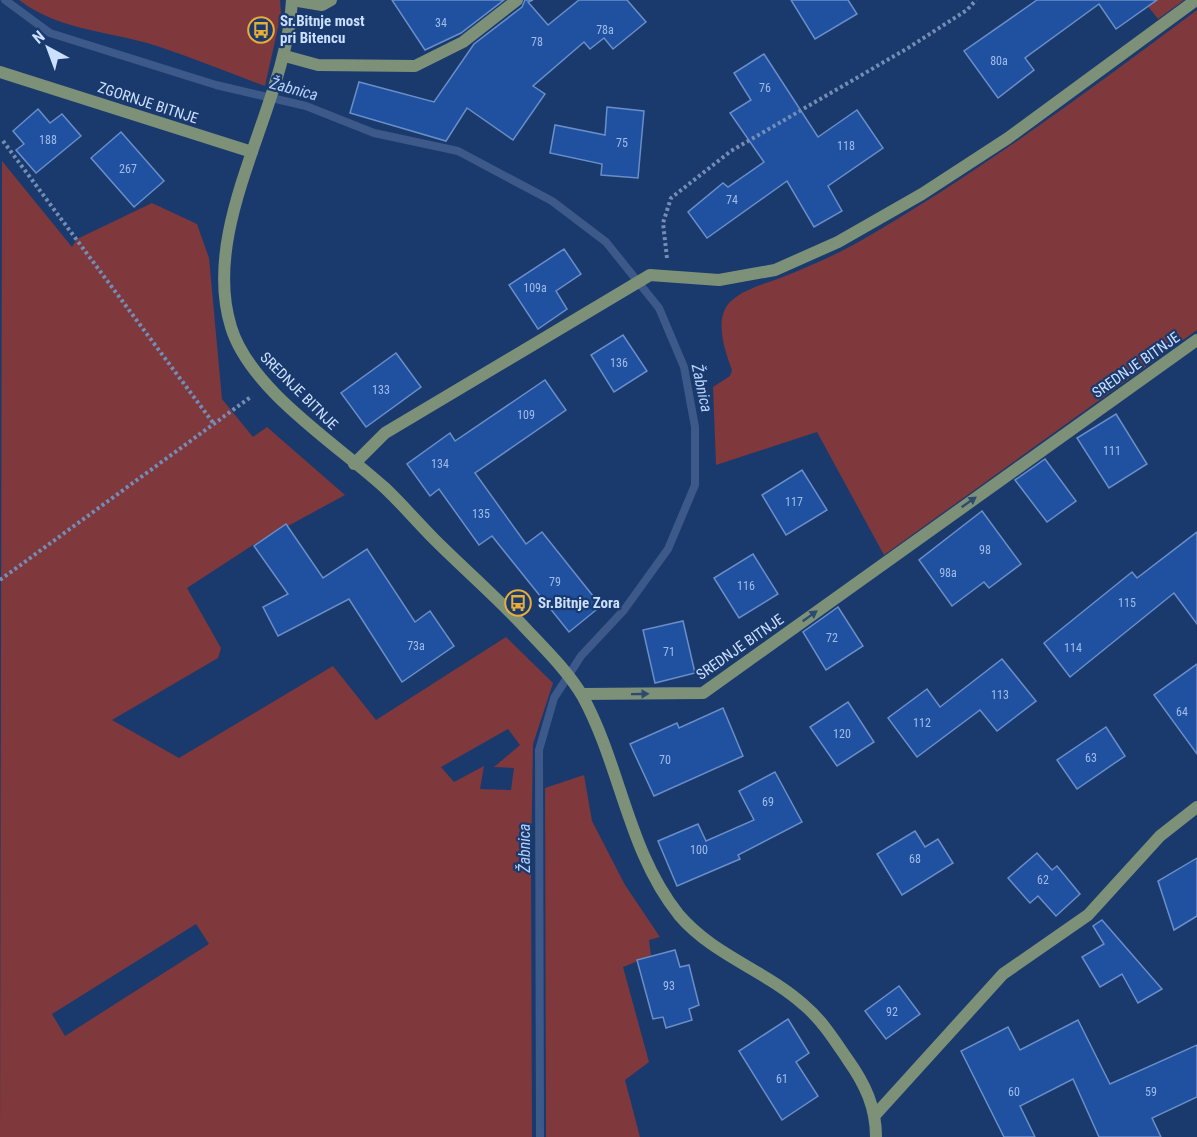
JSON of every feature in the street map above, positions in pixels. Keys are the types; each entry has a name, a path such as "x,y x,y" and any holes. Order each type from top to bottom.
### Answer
{"street":[{"path":"331,0 322,5 292,0 285,56 318,65 415,66 463,42 517,0"},
{"path":"354,464 384,433 650,275 719,280 775,270 837,242 921,195 1008,138 1196,0"},
{"name":"SREDNJE BITNJE","path":"285,56 264,123 252,152 228,242 226,306 241,353 268,385 407,510 529,632 582,694 703,693 1197,340"},
{"name":"ZGORNJE BITNJE","path":"0,72 252,152"},
{"path":"582,694 603,740 638,841 663,894 682,918 710,944 804,1005 830,1033 861,1078 876,1114 876,1137"},
{"path":"876,1114 1003,974 1088,915 1160,836 1197,807"}],"path":[{"path":"669,276 663,223 670,198 731,151 909,48 967,10 976,0"},
{"path":"3,141 214,424"},
{"path":"0,579 268,385"}],"shaded area":[{"path":"19,0 280,0 281,14 265,86 157,46 68,24 51,18"},
{"path":"1143,0 1184,0 1158,19"},
{"path":"1197,10 1197,330 884,555 817,432 716,465 713,387 730,376 732,370 722,335 723,316 731,301 748,290 801,270 842,251 906,214 1033,130"},
{"path":"2,161 72,247 77,239 152,203 197,224 209,258 222,399 253,437 267,427 345,495 253,545 187,588 221,648 218,658 112,720 179,758 333,666 376,720 506,637 553,683 533,744 532,1137 0,1137","holes":["508,729 520,745 494,767 514,768 511,790 480,789 484,766 454,782 441,767","196,924 209,944 65,1036 52,1014"]},
{"path":"584,775 592,821 625,885 660,937 649,940 651,956 623,967 649,1062 625,1080 640,1137 546,1137 545,788"}],"building":[{"path":"392,0 504,0 461,33 425,50"},
{"path":"525,0 533,0 528,2 548,25 579,0 627,0 646,22 613,49 604,38 590,49 584,42 533,86 545,94 513,140 467,108 446,141 350,113 359,82 434,102 474,44 522,7"},
{"path":"791,0 848,0 857,14 815,39"},
{"path":"1037,0 1157,0 1116,29 1099,4 1025,58 1034,70 998,98 964,51"},
{"path":"764,54 818,137 857,110 883,148 828,186 842,211 814,227 787,181 707,238 688,212 723,183 728,187 764,162 730,113 751,100 734,73"},
{"path":"607,107 644,111 638,178 601,175 602,164 550,153 555,125 605,135"},
{"path":"38,109 50,123 62,114 81,136 36,173 16,150 24,144 13,131"},
{"path":"121,132 164,181 134,207 91,158"},
{"path":"564,249 581,274 556,291 567,309 538,329 509,285"},
{"path":"623,335 647,371 614,392 591,355"},
{"path":"396,353 421,387 366,427 341,393"},
{"path":"545,380 566,410 475,473 526,544 542,532 601,606 569,632 492,536 479,545 439,489 430,496 407,464 450,433 455,441"},
{"path":"1116,414 1147,464 1109,488 1077,438"},
{"path":"1045,459 1076,501 1047,522 1015,480"},
{"path":"802,470 827,510 786,535 762,495"},
{"path":"982,511 1021,564 989,588 984,582 952,606 919,560"},
{"path":"286,524 323,578 367,549 415,622 430,611 454,646 402,682 349,599 278,636 263,607 288,594 254,546"},
{"path":"1197,532 1197,624 1174,593 1070,677 1044,643 1132,572 1137,578"},
{"path":"753,554 778,594 739,618 714,578"},
{"path":"838,607 863,646 826,670 803,632"},
{"path":"683,621 695,673 655,683 643,630"},
{"path":"1002,659 1036,701 997,731 980,710 917,757 888,718 927,689 940,707"},
{"path":"1197,664 1197,754 1154,695"},
{"path":"848,702 874,742 837,766 810,727"},
{"path":"723,708 743,756 654,796 630,744 677,723 679,728"},
{"path":"1106,727 1125,756 1077,789 1057,760"},
{"path":"775,772 802,822 738,855 740,859 677,886 658,841 698,824 706,841 754,820 739,791"},
{"path":"915,831 925,847 938,839 953,863 902,895 877,854"},
{"path":"1037,853 1052,870 1057,866 1080,894 1056,916 1038,896 1030,903 1008,878"},
{"path":"1197,858 1197,916 1174,930 1158,881"},
{"path":"1102,920 1162,989 1138,1003 1122,974 1100,987 1082,957 1104,944 1093,926"},
{"path":"675,950 680,967 689,965 699,1005 689,1009 692,1020 666,1028 663,1017 653,1019 637,960"},
{"path":"899,986 920,1014 886,1039 865,1011"},
{"path":"788,1019 809,1053 796,1062 818,1096 782,1120 739,1051"},
{"path":"1078,1020 1110,1084 1197,1045 1197,1097 1152,1118 1161,1137 1099,1137 1073,1079 1020,1106 1035,1137 1004,1137 961,1051 1008,1027 1020,1050"}],"waterway":[{"name":"Žabnica","path":"5,0 50,33 216,85 306,106 374,133 458,151 552,201 606,242 659,308 684,367 695,427 695,485 668,549 624,610 581,656 554,698 539,750 540,1137"}],"place":[{"name":"Sr.Bitnje most pri Bitencu","path":"261,30"},
{"name":"Sr.Bitnje Zora","path":"518,603"}]}
